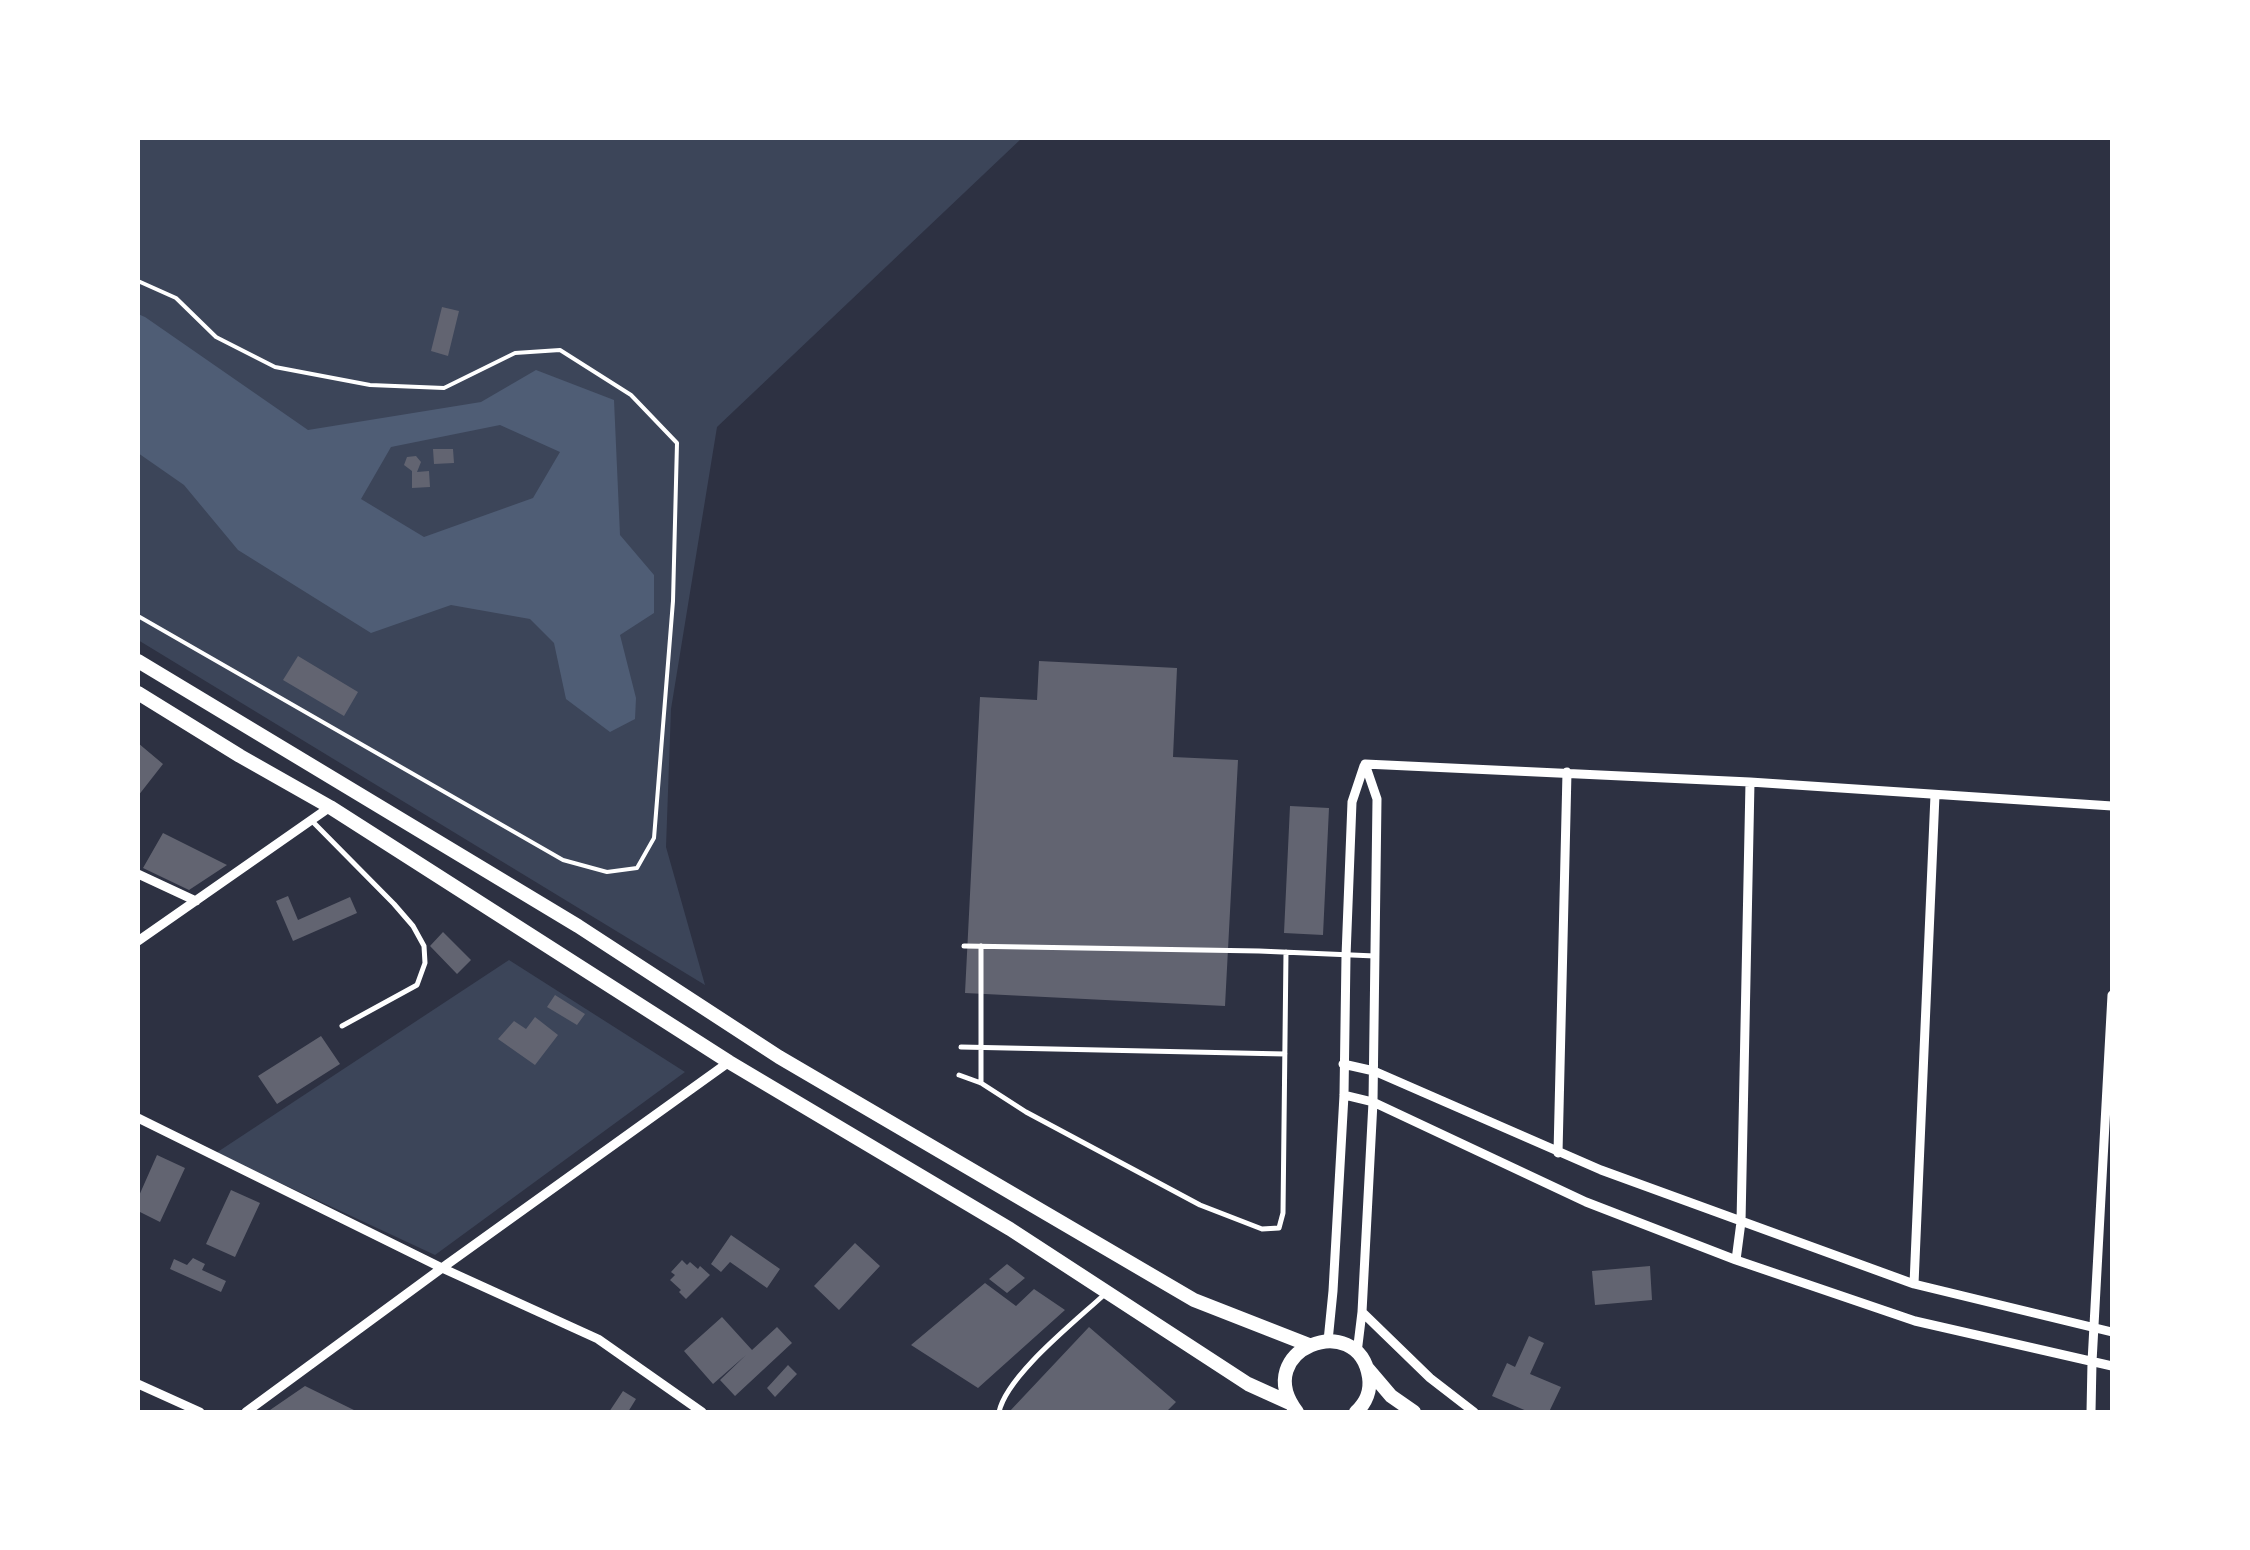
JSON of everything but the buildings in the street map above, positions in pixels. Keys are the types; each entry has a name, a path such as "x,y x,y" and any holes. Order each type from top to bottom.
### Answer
{"main road":[{"path":"138,660 578,926 779,1058 1194,1300 1309,1345"},
{"path":"138,693 330,807 729,1062 1010,1228 1248,1384 1294,1408"},
{"path":"1294,1408 1285,1381 1292,1360 1309,1345 1328,1341 1344,1344 1357,1353 1391,1396 1414,1412"},
{"path":"1356,1412 1368,1395 1370,1381 1366,1368"}],"street":[{"path":"1366,764 1750,782 2112,806"},
{"path":"1328,1341 1344,1095 1352,802 1366,764"},
{"path":"1357,1353 1374,1070 1377,799 1366,764"},
{"path":"1558,1153 1567,772"},
{"path":"1736,1260 1742,1222 1750,782"},
{"path":"1914,1284 1935,795"},
{"path":"138,940 330,807"},
{"path":"138,874 196,901"},
{"path":"2091,1412 2112,996"},
{"path":"246,1412 729,1062"},
{"path":"1344,1064 1374,1070 1558,1153 1914,1284 2112,1332"},
{"path":"1344,1095 1373,1102 1586,1202 1736,1260 1914,1320 2112,1366"},
{"path":"138,1118 442,1268 598,1339 702,1412"},
{"path":"1362,1312 1430,1378 1474,1412"},
{"path":"138,1384 200,1412"}],"lane":[{"path":"312,821 414,926 424,946 425,964 417,985 342,1026"},
{"path":"964,946 1375,956"},
{"path":"981,946 981,1084"},
{"path":"960,1075 1200,1205 1262,1229 1279,1228 1286,952"},
{"path":"962,1047 1285,1054"},
{"path":"999,1412 1009,1388 1022,1372 1108,1291"}],"path":[{"path":"138,281 176,298 216,337 275,367 370,386 444,388 515,353 560,350 631,396 677,442 673,602 654,838 636,868 608,872 562,860 138,616"}],"shaded area":[{"path":"138,138 1022,138 717,427 671,709 666,847 705,985 138,640"},
{"path":"138,314 308,430 481,402 536,370 614,400 620,535 654,575 654,613 620,635 636,698 635,719 610,732 566,699 554,643 530,619 451,605 371,633 238,550 184,485 138,453","holes":["500,425 560,452 533,498 424,537 361,499 391,447"]},
{"path":"509,960 685,1072 435,1255 216,1153"}]}
